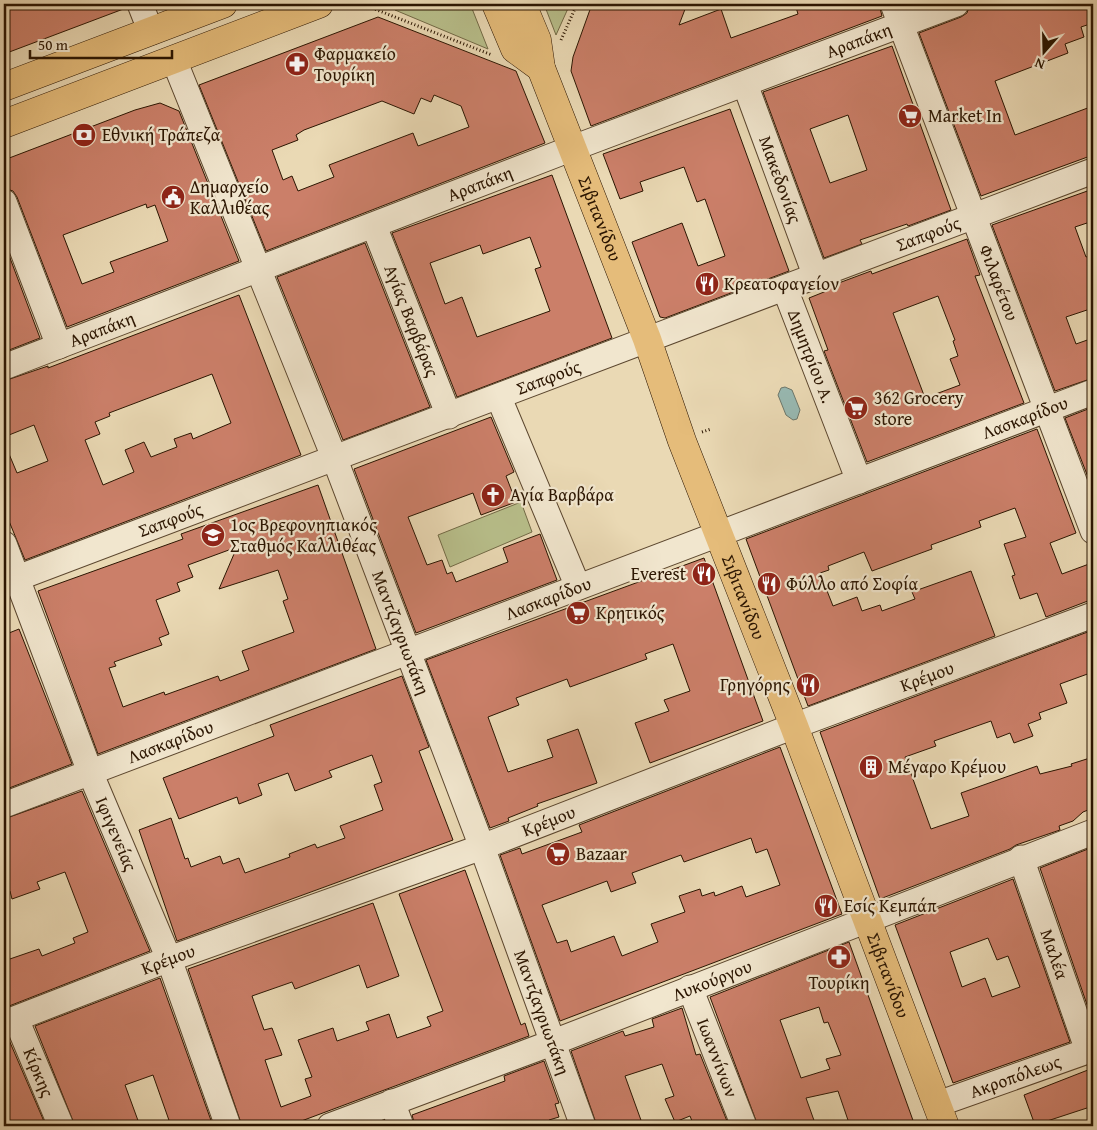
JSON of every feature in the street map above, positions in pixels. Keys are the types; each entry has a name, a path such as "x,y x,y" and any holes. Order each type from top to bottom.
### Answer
{"main road":[{"path":"4,87 223,4"},
{"path":"4,124 319,4"},
{"path":"496,4 515,49 541,68"},
{"name":"Σιβιτανίδου","path":"522,4 537,40 541,68 647,339 682,441 794,726 941,1115"}],"street":[{"path":"140,4 151,32"},
{"name":"Αραπάκη","path":"4,367 573,148 745,84 897,14 956,4"},
{"name":"Φιλαρέτου","path":"897,14 1045,410 1093,531"},
{"name":"Μαντζαγριωτάκη","path":"174,60 334,457 482,846 583,1126"},
{"name":"Μακεδονίας","path":"745,84 816,277"},
{"name":"Σαπφούς","path":"10,580 334,457 499,398 647,339 785,289 1093,171"},
{"path":"4,202 59,346"},
{"name":"Αγίας Βαρβάρας","path":"374,226 449,416"},
{"name":"Δημητρίου Α.","path":"785,289 859,481"},
{"name":"Λασκαρίδου","path":"4,805 1093,392"},
{"path":"499,398 578,587"},
{"name":"Ιφιγενείας","path":"4,544 10,580 169,959 228,1126"},
{"name":"Κρέμου","path":"10,1021 169,959 482,846 794,726 1093,615"},
{"name":"Λυκούργου","path":"330,1126 554,1042 868,920 1021,858 1093,832"},
{"name":"Μαλέα","path":"1021,858 1091,1050"},
{"name":"Ιωαννίνων","path":"690,988 744,1126"},
{"name":"Κίρκης","path":"10,1021 61,1126"},
{"name":"Ακροπόλεως","path":"941,1115 1091,1050"},
{"path":"392,1102 401,1126"}],"path":[{"path":"560,43 576,4"},
{"path":"372,8 498,57"},
{"path":"701,433 711,429"}],"green space":[{"path":"419,4 467,4 471,6 488,49 395,10"},
{"path":"544,4 570,4 556,35"},
{"path":"521,502 532,532 450,567 438,535"}],"water":[{"path":"785,387 792,390 800,410 797,419 793,420 786,415 778,395 781,388"}],"building":[{"path":"4,4 126,4 126,8 4,54"},
{"path":"592,4 687,4 679,25 721,9 731,38 798,14 795,4 879,4 882,16 591,126 571,71 573,57"},
{"path":"970,4 981,4 982,9 997,4 1093,4 1093,23 1081,27 1084,37 1065,44 1068,53 995,81 1015,135 1093,106 1093,155 981,196 919,33 961,17 967,13"},
{"path":"378,17 516,71 545,143 266,251 199,85","holes":["434,95 461,106 469,127 418,146 413,133 329,165 334,177 298,191 292,176 283,180 272,150 298,140 296,135 304,130 382,101 414,114 421,98 431,102"]},
{"path":"892,46 951,210 908,226 907,224 860,240 862,244 824,258 763,92","holes":["848,115 867,170 830,183 810,129"]},
{"path":"160,103 179,111 239,261 67,327 17,197 13,191 4,188 4,160 135,110","holes":["146,204 147,208 155,205 168,241 110,262 114,272 82,284 63,235"]},
{"path":"730,109 789,271 665,318 660,317 632,242 682,223 698,266 725,256 705,199 697,202 684,167 640,182 643,191 620,199 603,154"},
{"path":"552,175 612,338 457,397 392,233","holes":["530,237 541,267 535,269 550,311 477,337 462,297 445,304 430,263 480,245 483,254"]},
{"path":"1093,189 1093,221 1075,227 1086,257 1093,255 1093,308 1066,317 1076,344 1093,338 1093,378 1055,391 992,225"},
{"path":"967,239 980,275 975,276 1024,403 867,462 824,351 828,350 809,298 829,290 828,287 871,271 872,274","holes":["938,296 955,340 953,341 958,356 950,359 960,385 925,398 893,313"]},
{"path":"4,242 40,338 4,352"},
{"path":"365,243 430,407 343,440 277,277"},
{"path":"239,295 301,455 25,560 4,509 4,442 17,473 48,461 34,425 4,437 4,381 48,366 48,368","holes":["212,374 231,423 193,439 191,433 174,439 177,447 151,457 144,442 125,450 134,472 103,485 85,440 100,434 95,422 110,416 109,413"]},
{"path":"1088,409 1093,424 1093,490 1065,418"},
{"path":"491,417 514,472 506,476 516,502 481,515 473,493 408,517 427,565 442,560 447,574 452,572 456,582 508,562 503,548 540,534 557,580 416,633 354,469"},
{"path":"1037,429 1076,533 1050,543 1062,574 1089,564 1093,575 1093,599 1046,617 1037,593 1020,599 1012,576 1015,575 1004,544 1026,537 1015,508 979,521 981,527 931,545 932,549 872,571 864,552 828,566 829,570 820,573 833,606 857,597 862,611 880,605 882,611 915,599 912,592 971,571 995,636 808,706 746,539"},
{"path":"318,485 376,649 98,754 38,591 183,539 181,534","holes":["237,547 219,589 278,570 288,599 283,601 294,632 242,651 249,670 220,681 218,676 165,695 164,692 123,707 109,668 116,666 114,662 162,645 159,638 169,634 156,600 180,591 177,583 193,577 188,565"]},
{"path":"704,558 763,721 650,763 635,723 669,711 664,700 690,691 673,644 645,654 647,659 570,687 567,679 516,698 519,705 488,717 508,772 553,757 547,740 578,729 597,783 537,804 538,806 508,818 509,821 490,828 426,660"},
{"path":"19,629 72,764 4,790 4,635"},
{"path":"1093,630 1093,672 1060,684 1067,703 1039,713 1041,719 1028,724 1033,736 1014,743 1010,733 997,738 991,721 934,741 936,746 905,757 931,829 969,816 961,793 1037,766 1040,774 1072,766 1071,764 1093,757 1093,808 1083,812 1073,821 1059,826 1060,830 1016,845 1010,849 880,899 820,732"},
{"path":"402,676 429,747 419,751 453,840 177,941 139,830 171,818 185,859 188,858 191,867 220,856 223,864 239,858 245,873 290,857 289,854 315,844 317,848 345,838 340,826 383,810 374,785 382,782 372,755 329,771 332,777 295,791 288,773 258,784 262,795 239,804 237,797 179,819 163,778 274,736 270,725"},
{"path":"780,747 842,914 560,1021 500,855 520,848 522,854 582,832 579,825","holes":["751,838 756,853 767,849 780,885 746,897 742,886 715,896 714,892 702,896 700,889 679,896 685,912 651,924 658,942 622,956 614,936 571,952 567,940 557,943 542,905 607,881 611,892 636,883 632,873 681,855 684,862"]},
{"path":"82,791 150,951 4,1008 4,961 39,949 42,956 75,943 73,938 88,932 65,872 37,882 40,889 12,899 10,891 4,893 4,819"},
{"path":"1093,847 1093,1022 1040,868"},
{"path":"465,870 521,1025 525,1023 529,1036 288,1126 242,1126 188,969 373,903 399,976 367,988 359,965 295,989 292,982 252,996 264,1030 272,1028 282,1055 265,1060 281,1107 311,1096 305,1079 312,1077 298,1040 333,1028 337,1041 369,1030 366,1022 389,1014 397,1038 431,1026 427,1017 443,1011 399,894"},
{"path":"1013,879 1070,1042 953,1083 895,925","holes":["988,938 997,960 1008,956 1020,987 992,997 985,978 962,987 950,952"]},
{"path":"849,942 915,1126 850,1126 838,1091 806,1098 816,1126 758,1126 710,997","holes":["819,1007 824,1023 828,1022 841,1055 826,1059 830,1069 801,1078 780,1020"]},
{"path":"160,978 213,1126 171,1126 153,1075 125,1085 140,1126 75,1126 35,1026"},
{"path":"682,1008 696,1055 700,1054 729,1126 694,1126 690,1116 675,1122 665,1099 674,1096 662,1064 625,1076 642,1123 634,1126 597,1126 571,1051 623,1031 625,1036 654,1027 652,1019"},
{"path":"9,1040 46,1126 4,1126 4,1042"},
{"path":"544,1061 559,1103 555,1104 559,1117 549,1120 551,1126 415,1126 412,1115 505,1081 504,1076"},
{"path":"1093,1068 1093,1106 1035,1125 1024,1095"}],"place":[{"name":"Φαρμακείο Τουρίκη","path":"297,64"},
{"name":"Market In","path":"910,116"},
{"name":"Εθνική Τράπεζα","path":"84,135"},
{"name":"Δημαρχείο Καλλιθέας","path":"173,197"},
{"name":"Κρεατοφαγείον","path":"707,284"},
{"name":"362 Grocery store","path":"856,408"},
{"name":"Αγία Βαρβάρα","path":"493,495"},
{"name":"1ος Βρεφονηπιακός Σταθμός Καλλιθέας","path":"213,535"},
{"name":"Everest","path":"704,574"},
{"name":"Φύλλο από Σοφία","path":"769,584"},
{"name":"Κρητικός","path":"578,613"},
{"name":"Γρηγόρης","path":"808,685"},
{"name":"Μέγαρο Κρέμου","path":"871,767"},
{"name":"Bazaar","path":"558,854"},
{"name":"Εσίς Κεμπάπ","path":"826,906"},
{"name":"Τουρίκη","path":"839,957"}]}
